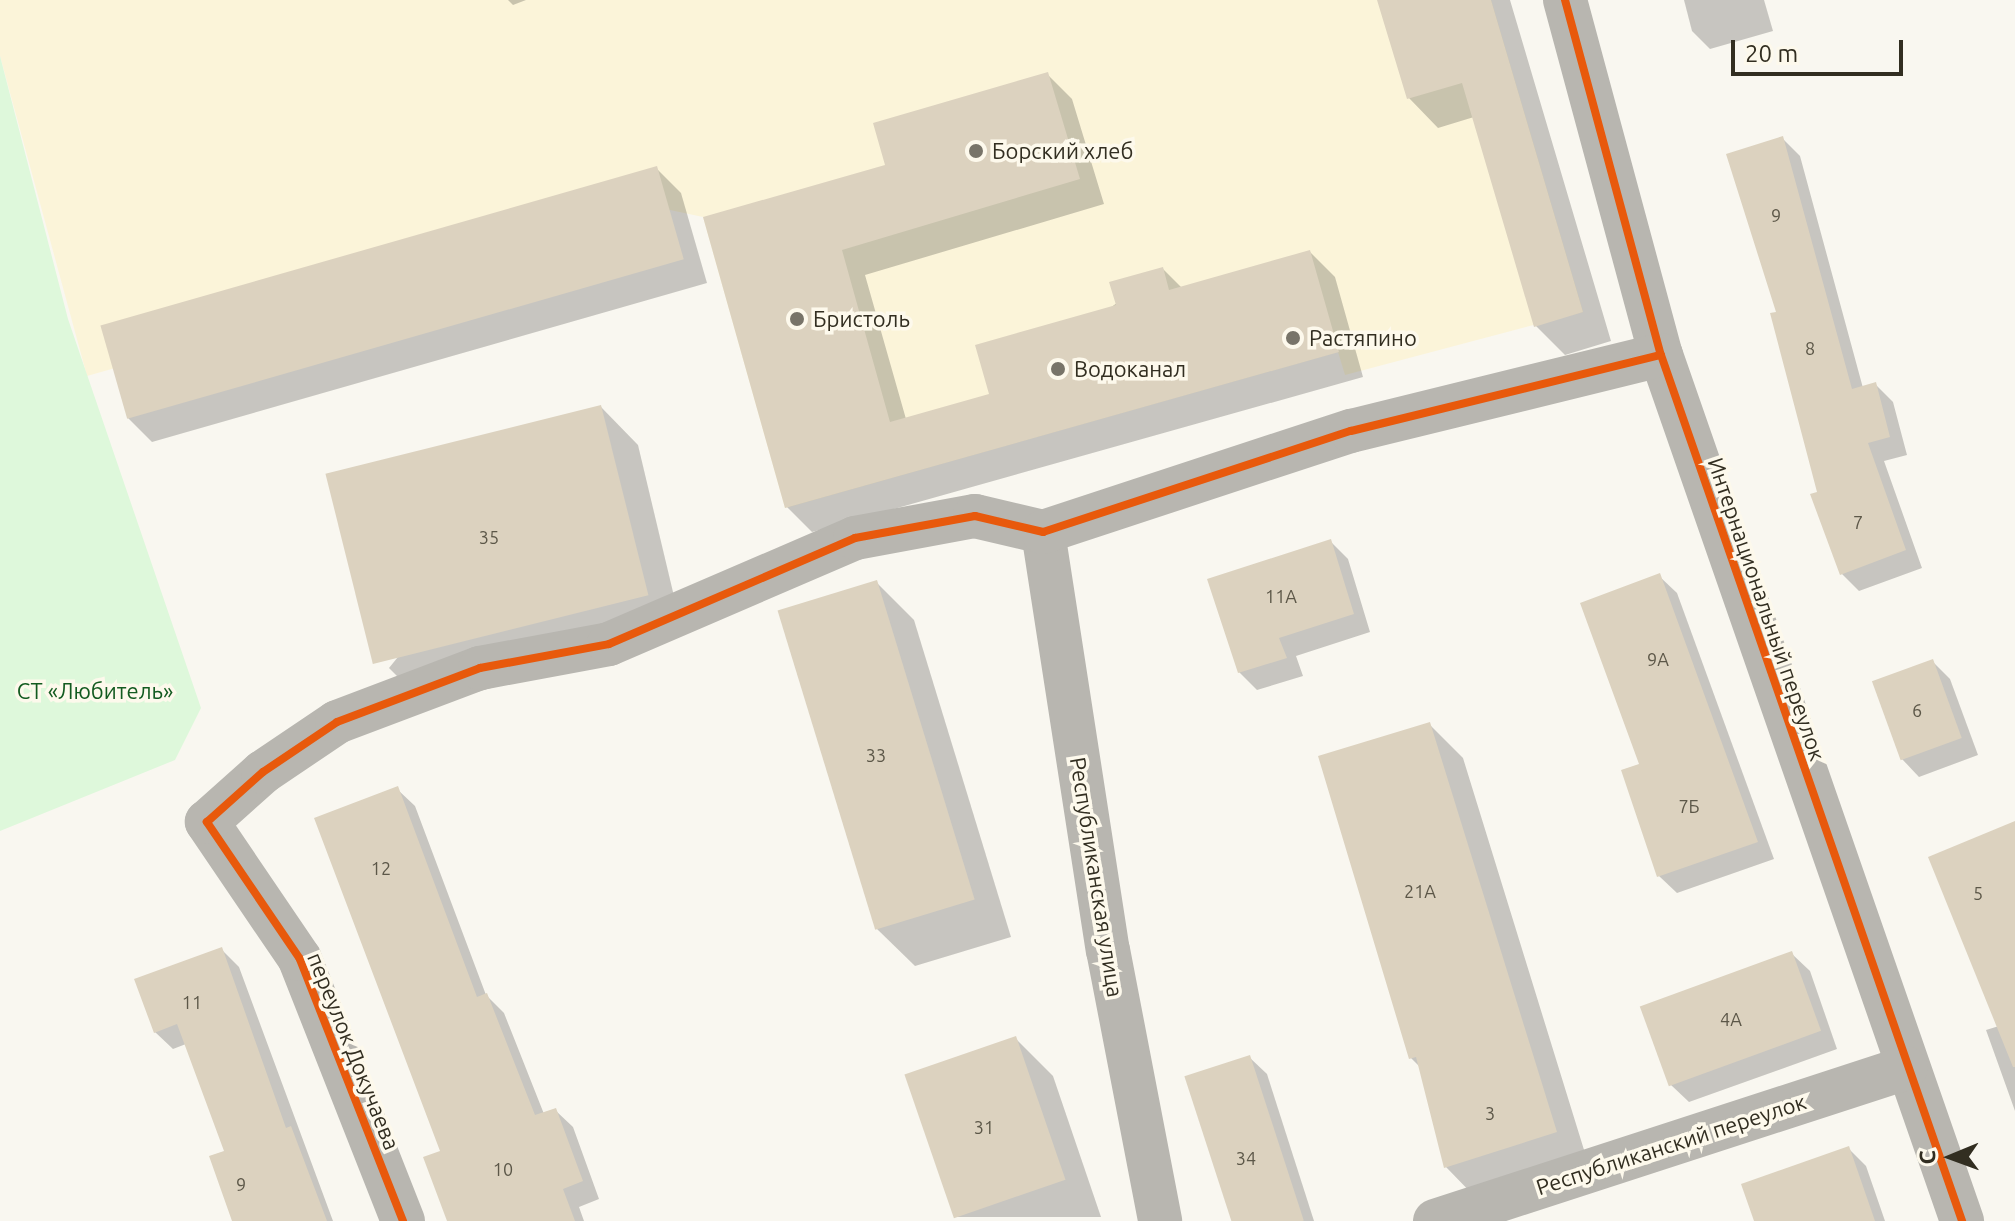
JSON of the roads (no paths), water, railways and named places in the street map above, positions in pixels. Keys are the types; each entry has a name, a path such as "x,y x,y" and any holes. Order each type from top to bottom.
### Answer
{"street":[{"name":"Интернациональный переулок","path":"1565,0 1661,355 1906,1068 1962,1221"},
{"path":"1043,532 1351,431 1661,355"},
{"name":"переулок Докучаева","path":"403,1221 300,959 207,822 263,772 337,722 480,668 609,644 855,538 975,516 1043,532"},
{"name":"Республиканская улица","path":"1043,532 1108,950 1160,1221"},
{"name":"Республиканский переулок","path":"1435,1221 1906,1068"}],"place":[{"name":"Борский хлеб","path":"976,151"},
{"name":"Бристоль","path":"797,319"},
{"name":"Растяпино","path":"1293,338"},
{"name":"Водоканал","path":"1058,369"}],"park label":[{"name":"СТ «Любитель»","path":"95,691"}]}
